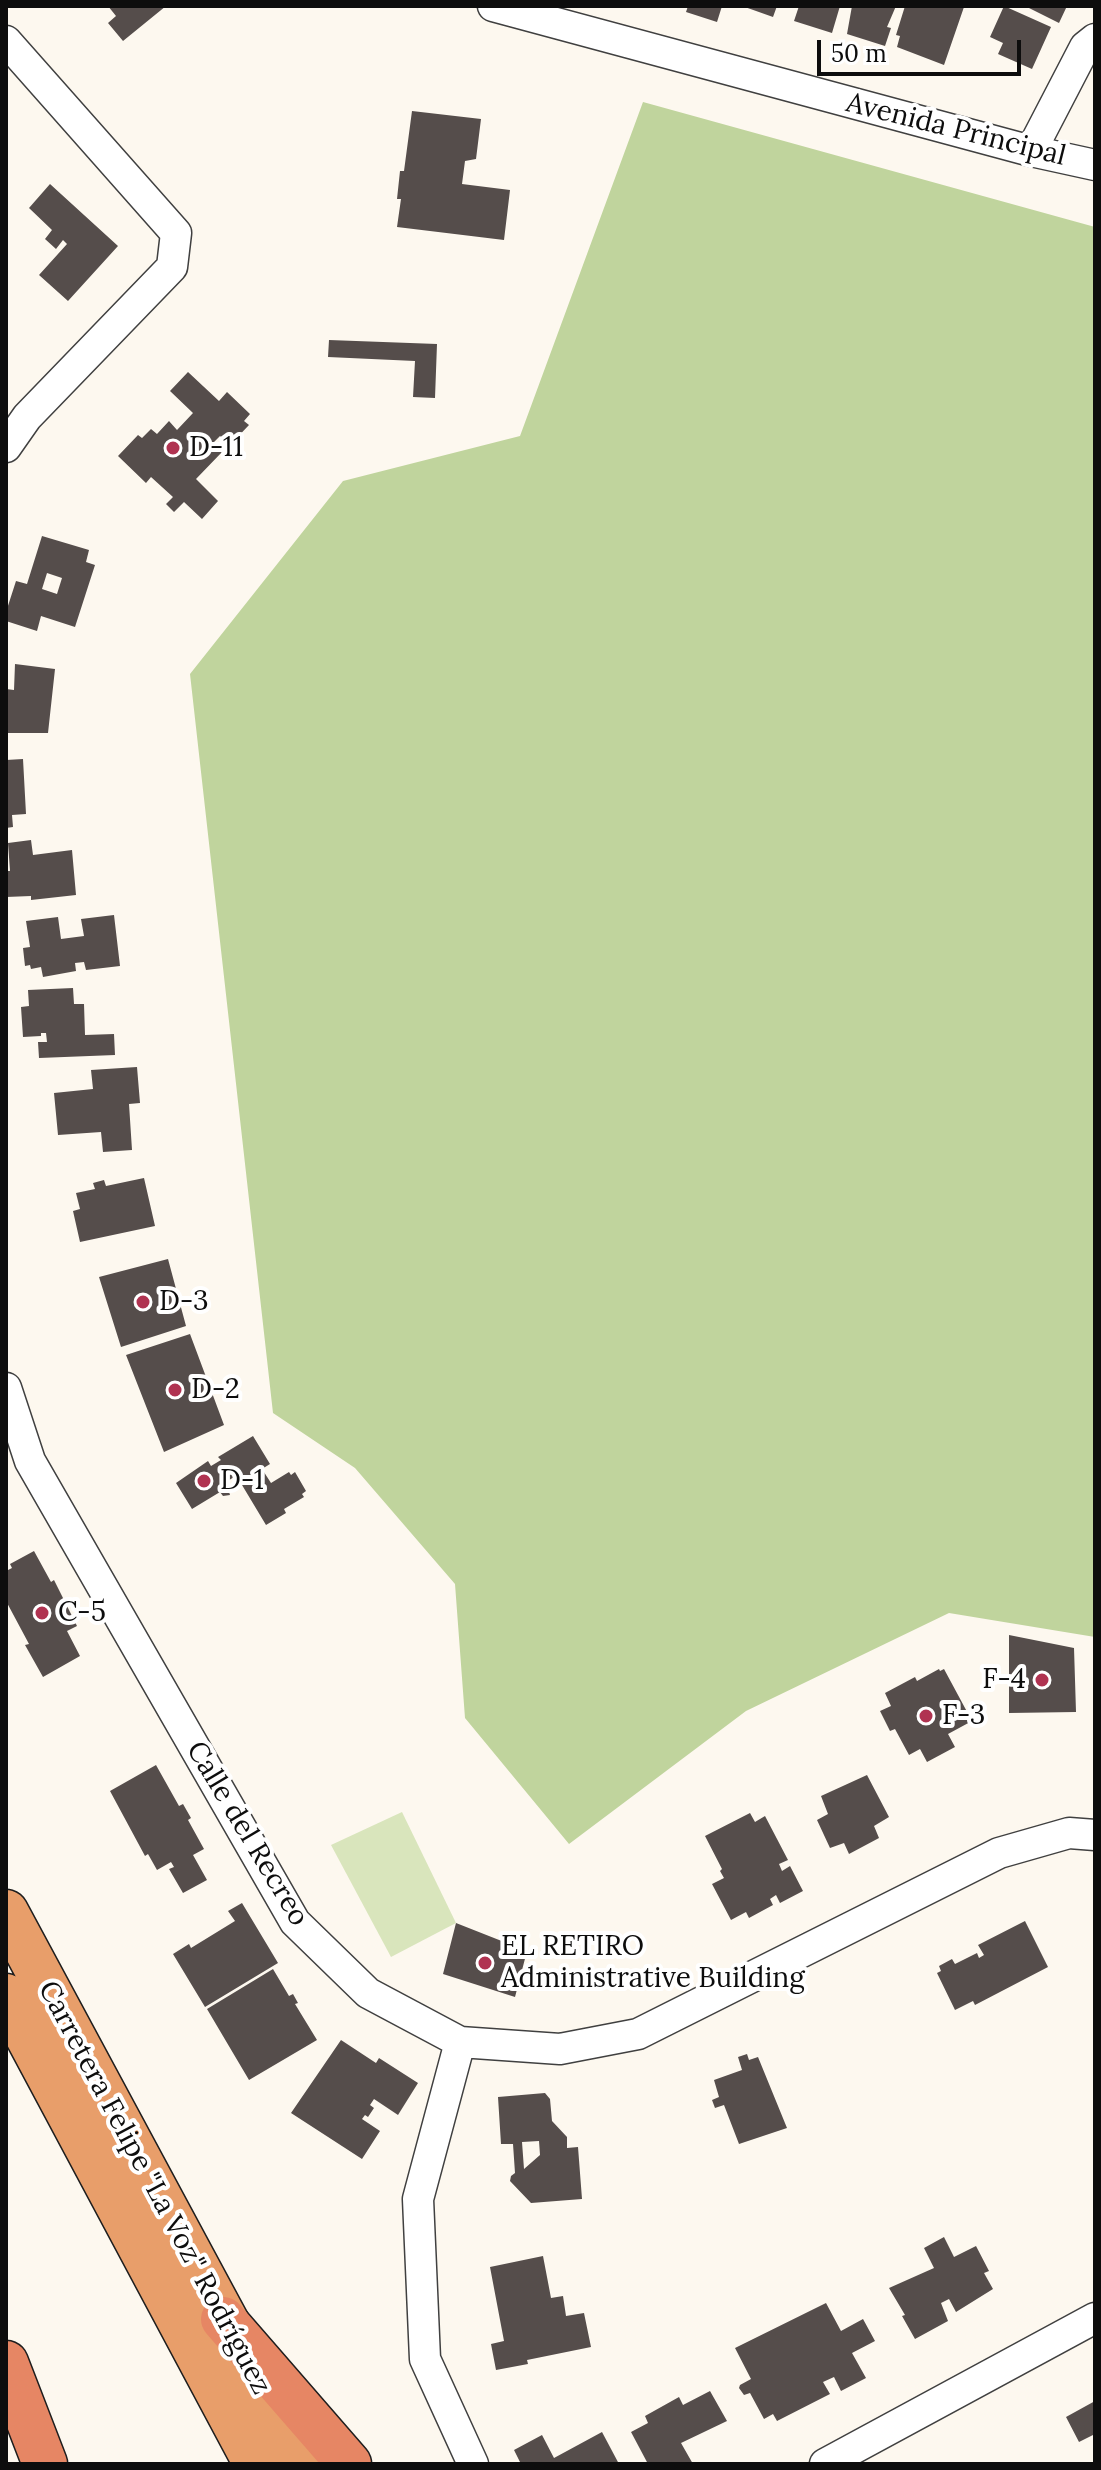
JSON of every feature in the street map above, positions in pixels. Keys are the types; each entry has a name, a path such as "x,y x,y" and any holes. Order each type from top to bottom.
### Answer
{"highway":[{"name":"Carretera Felipe \"La Voz\" Rodríguez","path":"6,1912 303,2464"},
{"name":"Carretera Felipe \"La Voz\" Rodríguez","path":"6,1996 256,2464"},
{"path":"223,2319 349,2464"},
{"path":"6,2363 45,2464"}],"street":[{"name":"Avenida Principal","path":"493,6 1031,151 1095,165"},
{"path":"1031,151 1085,47 1095,39"},
{"path":"6,41 176,233 172,267 27,417 6,447"},
{"name":"Calle del Recreo","path":"6,1388 30,1461 295,1922 368,1993 460,2042 560,2049 638,2034 999,1853 1069,1833 1095,1835"},
{"path":"460,2042 418,2199 425,2359 473,2464"},
{"path":"825,2464 1095,2318"}],"green space":[{"path":"643,102 1095,227 1095,1637 949,1613 746,1711 569,1844 465,1718 455,1584 355,1468 273,1413 190,674 343,481 520,436"},
{"path":"402,1812 456,1923 391,1957 331,1845"}],"building":[{"path":"108,6 166,6 123,41 108,23 116,16"},
{"path":"688,6 722,6 717,22 686,12"},
{"path":"742,6 777,6 773,17"},
{"path":"799,6 840,6 832,33 794,21"},
{"path":"852,6 896,6 887,27 891,28 885,46 847,34"},
{"path":"905,6 964,7 944,65 897,47 900,36 896,35"},
{"path":"1004,6 1051,27 1032,69 998,54 1003,43 990,37"},
{"path":"1025,6 1067,6 1059,23"},
{"path":"412,111 481,119 476,159 465,161 462,184 510,190 504,240 397,227 401,199 397,199 400,171 404,171"},
{"path":"50,184 118,246 68,301 39,275 67,244 63,240 56,249 45,239 52,230 29,208"},
{"path":"329,340 437,344 435,398 413,397 415,361 328,357"},
{"name":"D-11","path":"188,372 219,401 227,392 250,414 244,421 249,425 230,445 220,436 213,443 223,451 196,479 218,501 202,519 184,502 174,512 166,504 173,497 151,477 146,483 118,456 138,435 142,438 151,429 157,434 169,421 177,430 193,413 170,391"},
{"path":"42,536 89,550 86,562 95,565 75,627 41,616 37,631 6,621 16,581 27,584","holes":["47,573 62,578 57,594 42,589"]},
{"path":"15,664 55,669 48,733 6,733 6,689 14,690"},
{"path":"23,759 26,814 12,815 13,827 6,828 6,760"},
{"path":"31,840 33,855 72,850 76,895 31,900 31,896 6,897 6,871 10,871 8,843"},
{"path":"114,915 120,966 86,970 84,962 75,963 76,971 43,977 41,967 31,969 30,965 25,966 23,948 30,947 26,921 58,917 61,939 84,936 81,919"},
{"path":"73,988 74,1004 84,1004 85,1035 114,1034 115,1055 39,1058 38,1042 47,1042 46,1033 23,1037 21,1007 29,1006 28,990"},
{"path":"137,1067 140,1103 129,1104 132,1150 103,1152 101,1132 58,1135 54,1093 93,1089 91,1070"},
{"path":"144,1178 155,1226 80,1242 73,1211 80,1209 76,1193 95,1189 93,1183 104,1180 106,1186"},
{"name":"D-3","path":"168,1259 186,1326 121,1347 99,1277"},
{"name":"D-2","path":"190,1334 224,1425 164,1452 126,1355"},
{"name":"D-1","path":"253,1436 270,1464 262,1469 271,1483 289,1472 291,1475 295,1472 306,1491 302,1494 304,1497 266,1525 239,1480 239,1474 226,1482 230,1495 223,1496 220,1492 192,1509 176,1483 208,1461 211,1466 221,1460 218,1457"},
{"name":"C-5","path":"34,1551 51,1582 54,1580 77,1626 67,1631 80,1656 43,1677 6,1601 6,1571 12,1568 10,1564"},
{"name":"F-4","path":"1009,1635 1074,1648 1076,1712 1009,1713"},
{"name":"F-3","path":"944,1669 972,1721 948,1734 955,1747 927,1762 920,1749 909,1755 895,1729 890,1731 880,1711 891,1706 885,1693 915,1677 917,1681"},
{"path":"156,1765 179,1806 183,1804 191,1818 188,1820 204,1849 193,1855 207,1880 183,1893 169,1869 174,1867 171,1862 157,1870 148,1854 145,1856 110,1791"},
{"path":"867,1775 889,1817 874,1826 879,1838 849,1854 844,1843 830,1848 817,1820 828,1814 821,1796"},
{"path":"750,1813 755,1822 765,1816 788,1860 779,1864 782,1871 790,1866 803,1891 780,1903 776,1895 770,1899 773,1905 749,1918 746,1912 731,1920 712,1884 724,1878 705,1836"},
{"path":"242,1903 278,1963 205,2007 173,1954 189,1944 191,1948 235,1921 228,1911"},
{"path":"1025,1921 1048,1967 975,2005 973,2001 955,2010 937,1973 941,1971 939,1966 952,1959 955,1964 977,1953 979,1958 984,1955 978,1945"},
{"name":"EL RETIRO Administrative Building","path":"456,1923 527,1951 515,1997 443,1974"},
{"path":"273,1969 289,1996 293,1994 298,2003 295,2004 317,2040 249,2080 207,2009"},
{"path":"341,2040 376,2063 379,2058 418,2083 398,2115 374,2099 370,2105 374,2108 368,2117 365,2115 362,2119 380,2131 362,2159 291,2113"},
{"path":"747,2054 749,2060 758,2057 787,2128 739,2144 724,2105 715,2108 712,2100 719,2097 714,2080 742,2070 738,2057"},
{"path":"545,2093 550,2099 552,2121 567,2137 567,2148 578,2147 582,2199 531,2203 510,2181 515,2173 513,2144 501,2144 498,2097","holes":["539,2141 540,2155 524,2169 522,2142"]},
{"path":"944,2237 954,2257 976,2246 989,2271 984,2273 993,2289 956,2312 949,2299 941,2303 948,2321 915,2339 889,2288 934,2268 924,2248"},
{"path":"543,2256 551,2298 563,2296 566,2316 584,2313 591,2347 527,2360 528,2364 496,2370 491,2344 504,2341 490,2267"},
{"path":"826,2303 841,2331 863,2319 875,2341 852,2353 866,2378 841,2391 834,2377 823,2382 830,2394 777,2421 773,2414 764,2419 750,2393 744,2395 739,2388 751,2379 735,2348"},
{"path":"710,2391 727,2421 681,2443 693,2464 648,2464 631,2432 648,2423 645,2416 679,2397 683,2405"},
{"path":"1095,2401 1095,2434 1079,2442 1066,2417"},
{"path":"602,2432 619,2464 521,2464 514,2450 542,2435 554,2458"}],"place":[{"name":"D-11","path":"173,448"},
{"name":"D-3","path":"143,1302"},
{"name":"D-2","path":"175,1390"},
{"name":"D-1","path":"204,1481"},
{"name":"C-5","path":"42,1613"},
{"name":"F-4","path":"1042,1680"},
{"name":"F-3","path":"926,1716"},
{"name":"EL RETIRO Administrative Building","path":"485,1963"}]}
